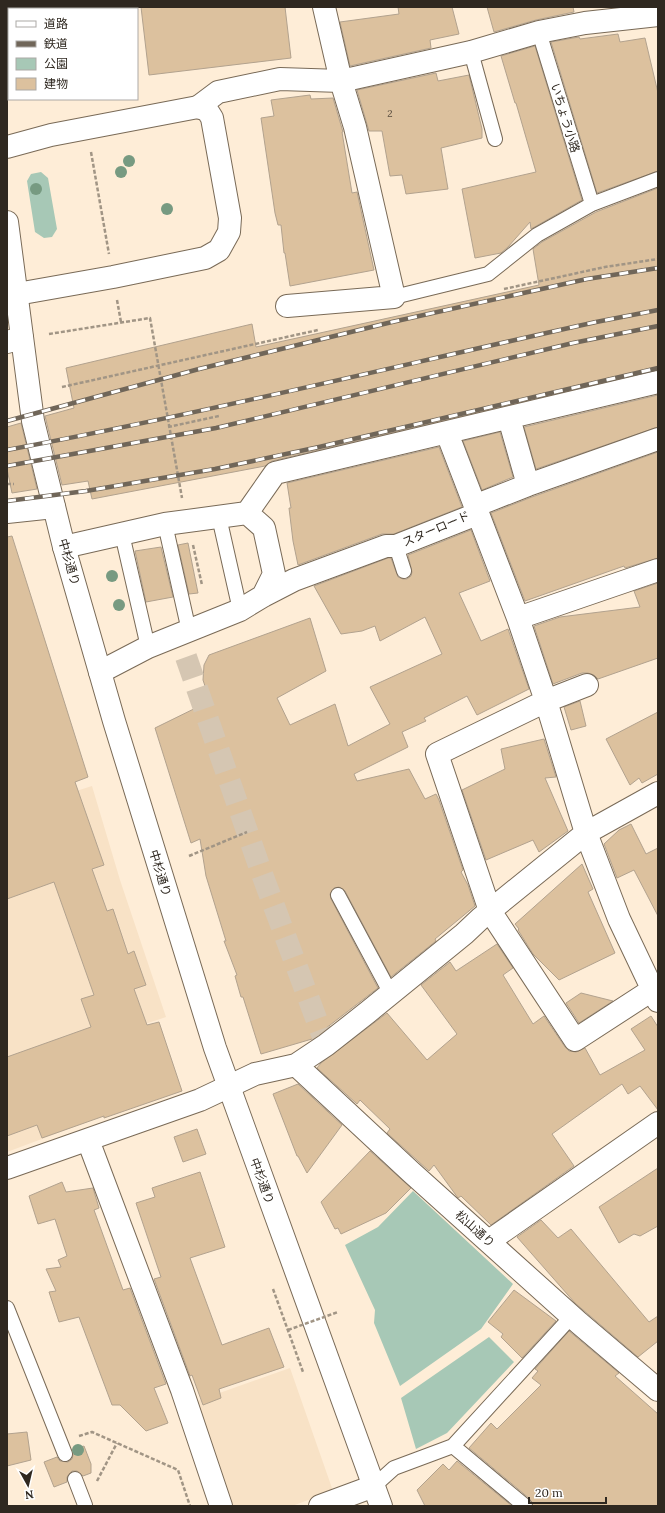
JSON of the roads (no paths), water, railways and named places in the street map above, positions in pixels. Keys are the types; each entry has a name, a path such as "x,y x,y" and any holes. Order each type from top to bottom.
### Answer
{"street":[{"path":"287,306 394,297 355,127 341,81 324,7"},
{"path":"7,147 51,135 198,107 218,92 280,79 341,81 472,52 539,32 584,23 658,15"},
{"path":"17,294 113,277 205,258 219,250 229,232 230,218 212,118 207,110 198,107"},
{"name":"中杉通り","path":"7,222 17,294 14,340 64,547 100,672 204,1016 228,1086 378,1496"},
{"path":"64,547 165,524 247,513 275,473 658,382"},
{"path":"508,418 528,485"},
{"name":"スターロード","path":"100,672 148,647 240,610 294,580 386,546 396,546 472,516 477,511 447,433"},
{"path":"587,685 546,701 437,754 490,911 575,1040 655,995 619,919 586,833 546,701 518,618 477,511 482,503 658,439"},
{"path":"7,512 54,507"},
{"path":"247,513 264,528 274,574 263,596"},
{"path":"518,618 658,570"},
{"path":"7,1168 200,1100 255,1074 296,1064 326,1045 391,994 586,833 658,793"},
{"name":"松山通り","path":"296,1064 572,1316 658,1390"},
{"path":"489,1241 658,1123"},
{"path":"88,1140 182,1390 221,1506"},
{"path":"320,1506 378,1496"}],"lane":[{"name":"いちょう小路","path":"539,32 592,204"},
{"path":"472,52 495,139"},
{"path":"394,297 488,274 537,235 592,204 658,178"},
{"path":"219,517 240,610"},
{"path":"165,524 189,631"},
{"path":"122,534 148,647"},
{"path":"396,546 404,571"},
{"path":"338,895 391,994"},
{"path":"7,1308 63,1448"},
{"path":"378,1496 394,1468 453,1446 572,1316"},
{"path":"453,1446 525,1506"},
{"path":"75,1479 85,1505"}],"tunnel":[{"path":"186,657 262,874 326,1045"}],"railway":[{"path":"7,421 199,369 392,322 587,279 658,268"},
{"path":"7,450 81,436 596,322 658,310"},
{"path":"7,466 216,428 573,343 658,326"},
{"path":"7,501 86,491 215,469 319,447 658,368"}]}
